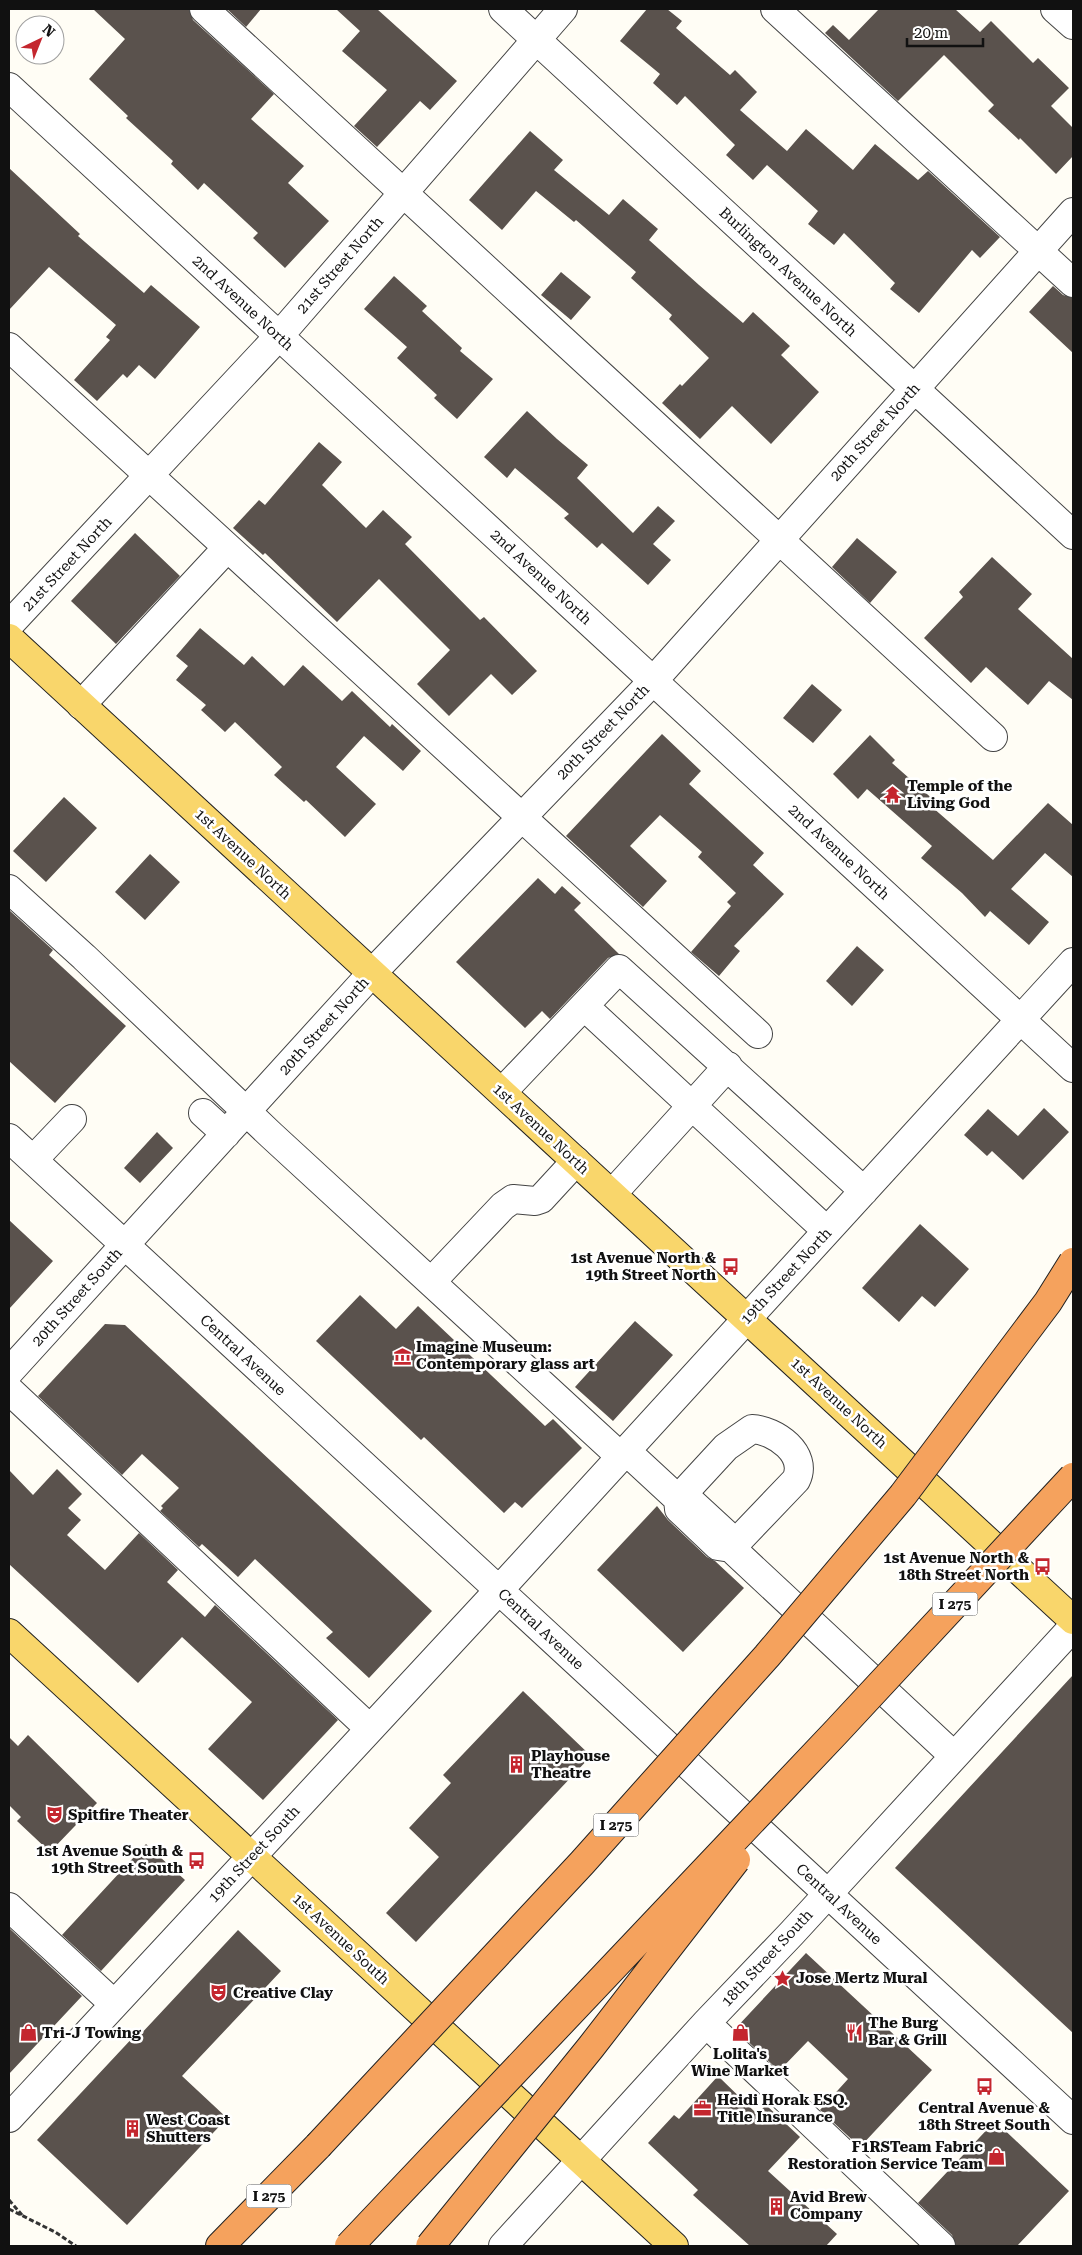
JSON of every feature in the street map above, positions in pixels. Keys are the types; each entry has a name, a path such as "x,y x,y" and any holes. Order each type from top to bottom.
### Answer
{"highway":[{"name":"I 275","path":"220,2246 318,2146 582,1864 773,1649 903,1494 1048,1302 1073,1262"},
{"name":"I 275","path":"430,2246 591,2046 837,1731 1073,1477"},
{"path":"349,2246 837,1731"},
{"path":"229,2246 318,2146"}],"main road":[{"name":"1st Avenue North","path":"9,638 1073,1620"},
{"name":"1st Avenue South","path":"9,1633 674,2246"}],"street":[{"path":"204,9 993,737"},
{"name":"Burlington Avenue North","path":"503,9 1073,535"},
{"name":"21st Street North","path":"9,625 279,336 563,9"},
{"path":"775,9 1073,283"},
{"path":"1055,9 1073,25"},
{"name":"2nd Avenue North","path":"9,87 1073,1068"},
{"name":"20th Street North","path":"124,1245 372,973 653,681 1073,212"},
{"path":"9,347 758,1034"},
{"path":"81,705 227,548"},
{"path":"9,890 84,957 246,1112 431,1282 623,1453 678,1499"},
{"name":"19th Street North","path":"498,1590 1073,962"},
{"path":"502,1092 619,969 864,1190"},
{"path":"584,1006 826,1231"},
{"path":"612,1194 728,1066"},
{"path":"203,1113 226,1134"},
{"path":"32,1160 72,1119"},
{"name":"Central Avenue","path":"9,1138 1073,2120"},
{"path":"431,1282 503,1206 512,1199 541,1200 576,1161"},
{"name":"20th Street South","path":"9,1372 124,1245"},
{"path":"9,1390 370,1729"},
{"path":"731,1548 800,1474 798,1463 792,1450 779,1437 764,1430 752,1429 726,1448 678,1499 678,1509 718,1546 731,1548 954,1756"},
{"name":"19th Street South","path":"9,2118 498,1590"},
{"name":"18th Street South","path":"503,2246 706,2022 828,1894 1073,1627"},
{"path":"9,1907 114,2004"},
{"path":"706,2022 941,2246"}],"path":[{"path":"9,2200 22,2216"},
{"path":"9,2209 55,2232 76,2246"}],"building":[{"path":"93,9 189,9 193,20 274,94 251,119 304,166 288,183 329,221 285,268 253,238 258,233 204,183 198,190 171,164 173,161 126,118 128,116 89,79 125,39"},
{"path":"227,9 261,9 246,27"},
{"path":"336,9 377,9 457,81 430,110 420,101 377,147 354,126 387,90 342,51 360,31"},
{"path":"647,9 667,9 682,21 676,28 730,75 735,70 757,92 740,110 787,151 806,129 853,170 875,144 918,180 928,171 1000,237 980,258 972,250 919,313 890,289 895,283 844,233 834,245 808,224 818,211 767,165 753,180 726,155 735,145 685,96 677,105 653,83 660,74 620,41"},
{"path":"879,9 955,9 980,32 991,21 1033,63 1038,58 1069,88 1051,106 1073,128 1073,156 1056,174 1020,138 1019,140 988,111 994,105 944,55 898,101 825,33 833,25 849,40"},
{"path":"530,131 563,160 554,170 609,215 623,199 658,229 649,240 699,285 743,323 753,312 790,346 781,355 819,392 771,444 732,406 700,439 662,403 680,384 682,386 709,358 669,319 672,315 631,278 636,272 576,220 574,222 536,191 502,230 469,200"},
{"path":"9,168 80,234 78,236 144,293 151,285 200,327 155,379 139,365 127,378 123,374 97,401 74,380 110,340 106,337 116,325 49,267 9,310"},
{"path":"561,272 591,297 571,320 541,295"},
{"path":"394,276 427,306 422,311 462,348 460,351 493,379 457,419 434,398 437,395 397,358 407,347 364,309"},
{"path":"1053,286 1063,295 1073,298 1073,353 1029,312"},
{"path":"527,411 588,465 577,478 633,533 658,506 675,521 653,544 671,560 648,585 602,543 597,548 564,518 569,514 515,468 507,478 484,457"},
{"path":"319,442 342,462 322,485 366,528 383,510 412,537 405,544 480,620 484,617 537,671 512,695 491,674 449,716 417,684 450,650 379,579 337,622 265,553 263,555 233,528 259,500 265,505"},
{"path":"135,533 180,576 116,644 71,601"},
{"path":"857,538 897,572 870,603 832,567"},
{"path":"992,557 1032,594 1018,609 1073,659 1073,700 1049,681 1028,705 986,667 971,683 924,638 963,597 959,592"},
{"path":"200,628 244,665 252,656 284,686 303,665 342,701 352,691 390,727 392,724 421,751 403,771 364,736 336,767 376,804 345,837 306,800 304,802 274,775 282,767 235,722 225,732 201,710 206,705 176,680 188,666 176,656"},
{"path":"812,684 842,710 813,743 783,718"},
{"path":"662,734 701,771 689,784 764,853 753,865 784,894 734,946 740,951 719,976 691,952 731,906 727,902 736,893 698,857 702,852 660,815 630,846 667,881 643,907 566,836"},
{"path":"870,735 895,760 892,763 936,802 932,807 993,860 1048,803 1073,825 1073,877 1045,853 1011,889 1049,922 1029,945 990,911 985,917 962,893 921,858 932,846 867,789 858,799 833,774"},
{"path":"64,797 97,828 46,882 13,851"},
{"path":"150,854 180,882 145,920 115,892"},
{"path":"538,878 555,894 562,886 581,903 574,910 619,954 608,958 550,1019 542,1011 525,1028 456,962"},
{"path":"9,910 53,950 49,955 126,1026 55,1103 9,1061"},
{"path":"857,946 884,970 852,1006 826,981"},
{"path":"1044,1108 1069,1132 1023,1180 992,1151 987,1156 964,1135 988,1109 1018,1136"},
{"path":"157,1132 173,1148 140,1183 124,1168"},
{"path":"9,1220 53,1261 9,1309"},
{"path":"920,1224 969,1269 935,1307 922,1296 899,1322 862,1288"},
{"path":"360,1295 396,1329 418,1306 545,1426 553,1419 582,1448 522,1508 515,1502 504,1513 424,1437 421,1440 316,1341"},
{"path":"635,1321 673,1355 613,1421 575,1387"},
{"path":"105,1324 125,1325 432,1611 369,1678 326,1638 333,1632 255,1559 238,1577 202,1544 199,1547 160,1511 163,1508 161,1506 179,1488 142,1454 122,1475 38,1396"},
{"path":"57,1469 82,1494 68,1508 81,1520 67,1535 105,1570 139,1533 178,1570 167,1582 205,1617 215,1605 338,1720 263,1800 208,1749 252,1702 182,1637 138,1683 9,1564 9,1470 33,1495"},
{"path":"657,1506 668,1520 707,1557 715,1561 744,1588 683,1652 597,1570"},
{"path":"1073,1675 1073,2033 895,1868"},
{"path":"523,1691 591,1756 416,1942 386,1913 439,1857 409,1828 451,1783 443,1775"},
{"path":"28,1735 97,1803 50,1852 17,1821 21,1817 9,1805 9,1737 18,1746"},
{"path":"146,1844 185,1880 101,1971 62,1935"},
{"name":"Tri-J Towing","path":"9,1928 82,1996 9,2074"},
{"name":"West Coast Shutters","path":"238,1930 281,1971 182,2076 227,2118 127,2225 37,2140 137,2033 139,2036"},
{"path":"806,1953 932,2070 860,2147 820,2110 848,2079 808,2041 779,2071 735,2029"},
{"path":"718,2076 757,2114 766,2105 800,2137 768,2171 837,2234 826,2246 750,2246 693,2195 698,2190 648,2143 674,2115 679,2119"},
{"name":"F1RSTeam Fabric Restoration Service Team","path":"995,2121 1069,2191 1017,2246 956,2246 952,2235 918,2203"}],"place":[{"name":"Temple of the Living God","path":"893,795"},
{"name":"1st Avenue North & 19th Street North","path":"730,1267"},
{"name":"Imagine Museum: Contemporary glass art","path":"402,1356"},
{"name":"1st Avenue North & 18th Street North","path":"1043,1567"},
{"name":"Playhouse Theatre","path":"517,1765"},
{"name":"Spitfire Theater","path":"54,1815"},
{"name":"1st Avenue South & 19th Street South","path":"197,1860"},
{"name":"Jose Mertz Mural","path":"782,1978"},
{"name":"Creative Clay","path":"219,1993"},
{"name":"The Burg Bar & Grill","path":"854,2032"},
{"name":"Tri-J Towing","path":"28,2033"},
{"name":"Lolita's Wine Market","path":"740,2033"},
{"name":"Central Avenue & 18th Street South","path":"984,2087"},
{"name":"Heidi Horak ESQ. Title Insurance","path":"703,2109"},
{"name":"West Coast Shutters","path":"132,2129"},
{"name":"F1RSTeam Fabric Restoration Service Team","path":"997,2156"},
{"name":"Avid Brew Company","path":"776,2206"}]}
